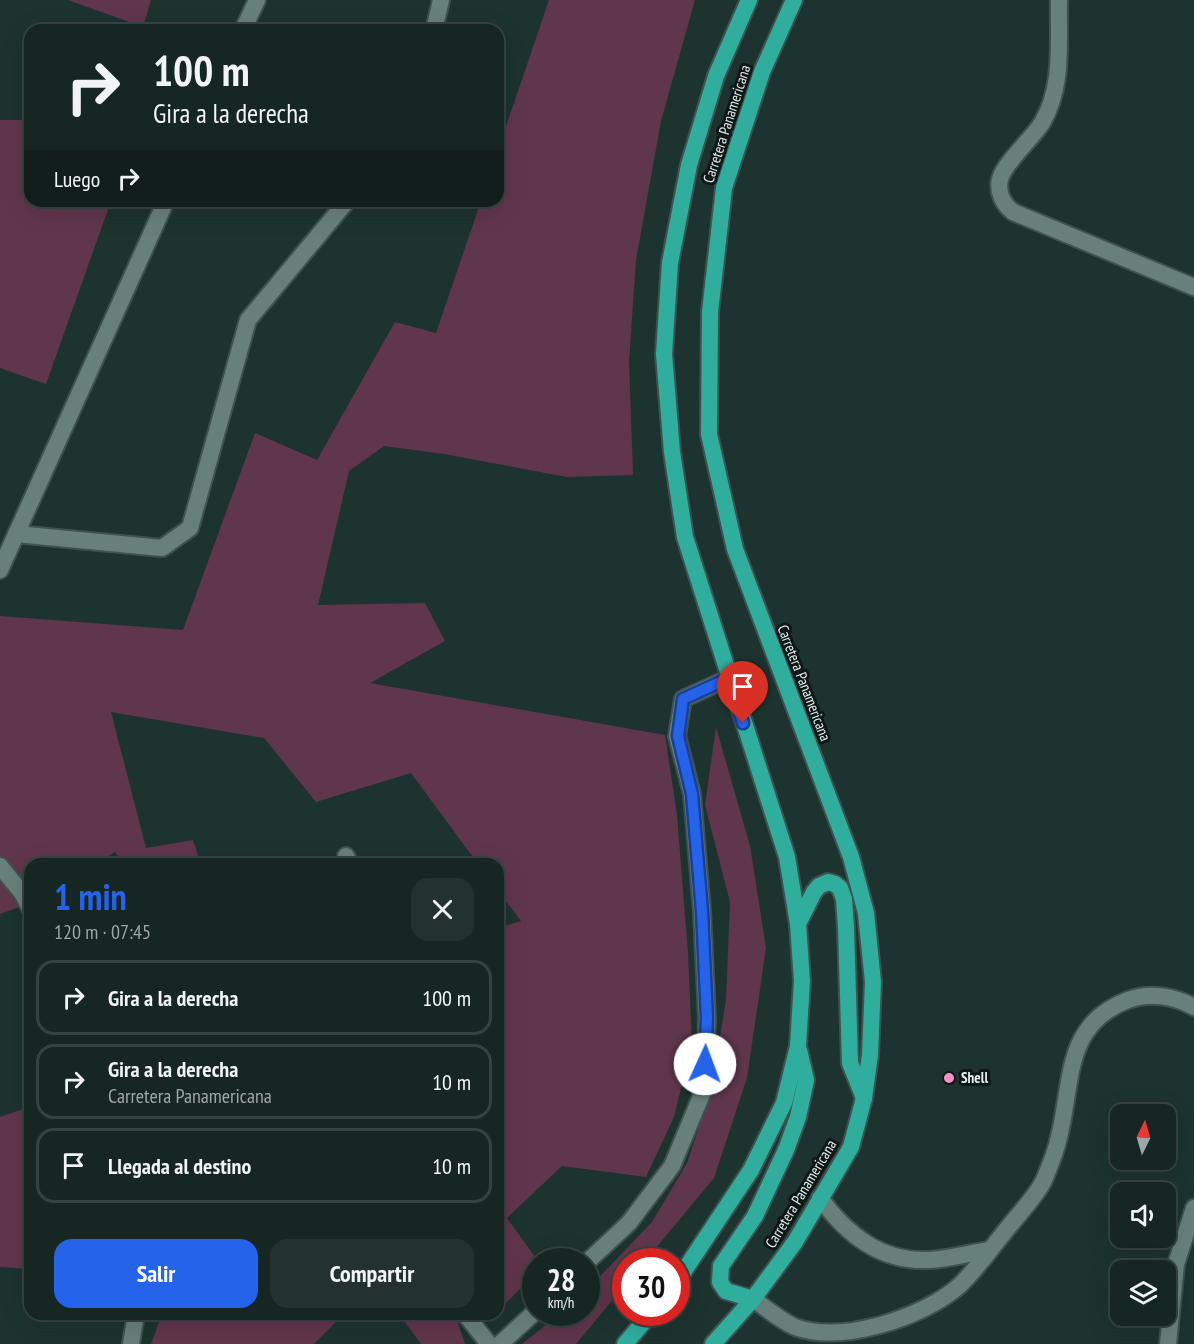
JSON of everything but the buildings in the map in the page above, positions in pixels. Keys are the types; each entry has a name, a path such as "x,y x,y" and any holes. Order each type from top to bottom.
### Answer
{"highway":[{"name":"Carretera Panamericana","path":"690,1262 751,1170 784,1103 798,1046 802,981 798,924 787,857 685,537 672,452 664,354 670,263 689,165 716,75 749,0"},
{"name":"Carretera Panamericana","path":"713,1344 753,1299 795,1242 851,1147 864,1098 870,1055 873,982 866,913 850,857 735,549 709,434 710,312 724,188 762,72 794,0"},
{"path":"798,924 814,891 819,886 828,882 840,888 844,899 846,927 850,1063 864,1098"},
{"path":"753,1299 726,1290 720,1282 721,1266 755,1216 798,1117 806,1080 798,1046"},
{"path":"625,1344 640,1326"}],"street":[{"path":"246,24 257,0"},
{"path":"435,24 441,0"},
{"path":"1059,0 1058,75 1053,100 1042,123 1003,172 999,184 1001,197 1013,212 1194,287"},
{"path":"0,570 163,207"},
{"path":"16,534 162,548 190,528 248,320 342,207"},
{"path":"600,1250 629,1223 672,1166 705,1087 707,1018 702,911 692,794 678,736 683,699 729,678"},
{"path":"0,866 24,897"},
{"path":"753,1299 795,1328 830,1335 877,1329 921,1313 959,1286 1043,1182 1059,1138 1071,1064 1079,1041 1093,1021 1113,1006 1136,998 1160,996 1184,1001 1194,1007"},
{"path":"820,1198 851,1234 875,1249 901,1258 929,1260 990,1250"},
{"path":"1168,1344 1176,1264 1194,1208"},
{"path":"131,1344 135,1320"},
{"path":"470,1320 489,1344"},
{"path":"500,1344 522,1324"}],"shaded area":[{"path":"68,0 151,0 144,24 135,24"},
{"path":"549,0 695,0 661,121 636,260 629,361 633,475 567,477 444,454 384,446 349,471 318,605 425,603 445,641 370,683 665,735 677,815 688,953 692,1044 674,1117 646,1177 562,1166 507,1218 529,1248 522,1248 522,1287 504,1305 504,926 521,921 504,898 504,858 474,858 411,773 316,802 264,738 111,712 146,848 193,840 199,858 120,858 115,852 106,858 24,858 24,905 0,914 0,616 183,630 255,433 317,460 395,322 436,333 479,207 504,207 504,132"},
{"path":"0,120 24,120 24,207 109,207 46,384 0,368"},
{"path":"716,727 750,846 766,948 747,1078 714,1178 656,1248 627,1248 652,1222 687,1163 711,1091 726,1000 730,902 705,805"},
{"path":"24,1109 24,1269 0,1267 0,1117"},
{"path":"612,1264 612,1301 600,1315 600,1276"},
{"path":"160,1320 338,1320 314,1344 151,1344"},
{"path":"403,1320 457,1320 465,1344 421,1344"},
{"path":"545,1326 591,1326 576,1344 522,1344"}],"place":[{"name":"Shell","path":"949,1078"}],"route":[{"path":"705,1064 707,1018 702,911 692,794 678,736 683,699 729,678 743,723"}]}
